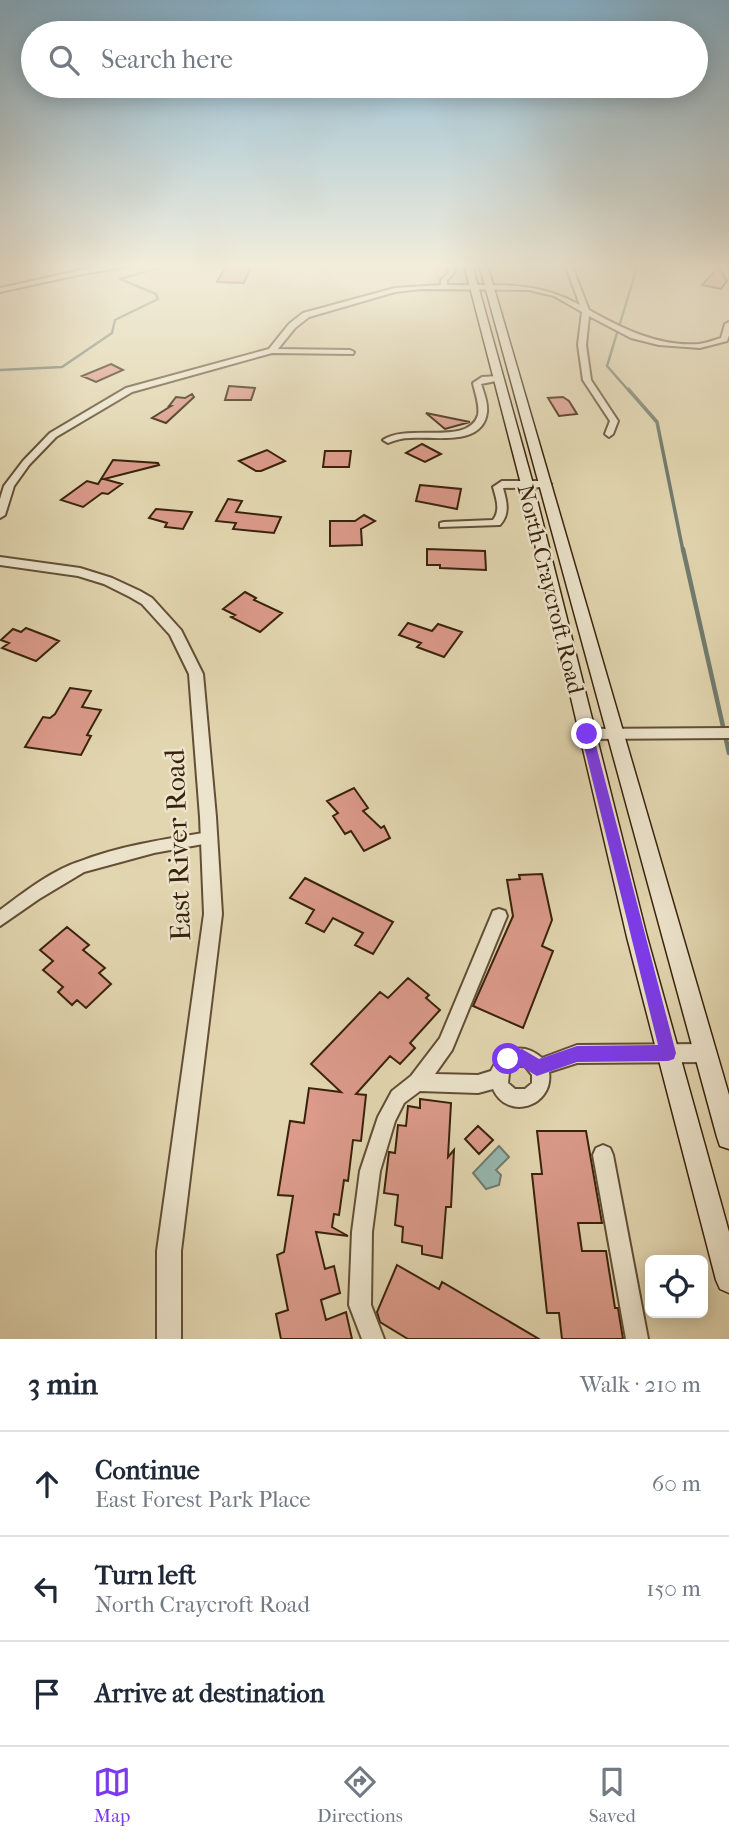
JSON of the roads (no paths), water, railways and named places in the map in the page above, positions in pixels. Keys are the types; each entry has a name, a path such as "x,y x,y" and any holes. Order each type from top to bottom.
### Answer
{"main road":[{"name":"North Craycroft Road","path":"484,326 527,484 668,1053 729,1280"},
{"name":"North Craycroft Road","path":"500,326 729,1137"}],"street":[{"path":"272,351 292,326"},
{"path":"584,326 582,345 587,380 614,421 609,434"},
{"path":"615,326 634,336 659,343 700,346 727,340"},
{"path":"0,515 9,486 26,463 53,435 130,390 272,351 351,352"},
{"path":"388,440 400,435 461,435 473,431 482,419 483,409 477,383 498,378"},
{"path":"444,525 496,523 503,512 498,488 502,484 546,484"},
{"name":"East River Road","path":"0,561 57,567 108,581 148,601 176,633 196,674 213,914 169,1251 169,1339"},
{"path":"587,734 729,733"},
{"path":"0,919 34,894 80,867 154,848 209,838"},
{"path":"373,1339 360,1306 362,1232 370,1171 387,1116 398,1097 417,1082 446,1044 499,916"},
{"path":"537,1068 577,1054 705,1053"},
{"path":"515,1057 528,1060 537,1068 541,1084 539,1090 521,1100 508,1094 499,1078 503,1063 515,1057"},
{"path":"417,1082 478,1084 499,1078"},
{"path":"603,1155 637,1339"}],"water":[{"path":"499,1146 509,1157 496,1170 501,1175 499,1185 486,1189 473,1173"}],"waterway":[{"path":"0,370 62,367 112,333 114,326"},
{"path":"619,326 607,366 629,391"},
{"path":"628,389 657,422 683,551"},
{"path":"683,549 729,753"}]}
